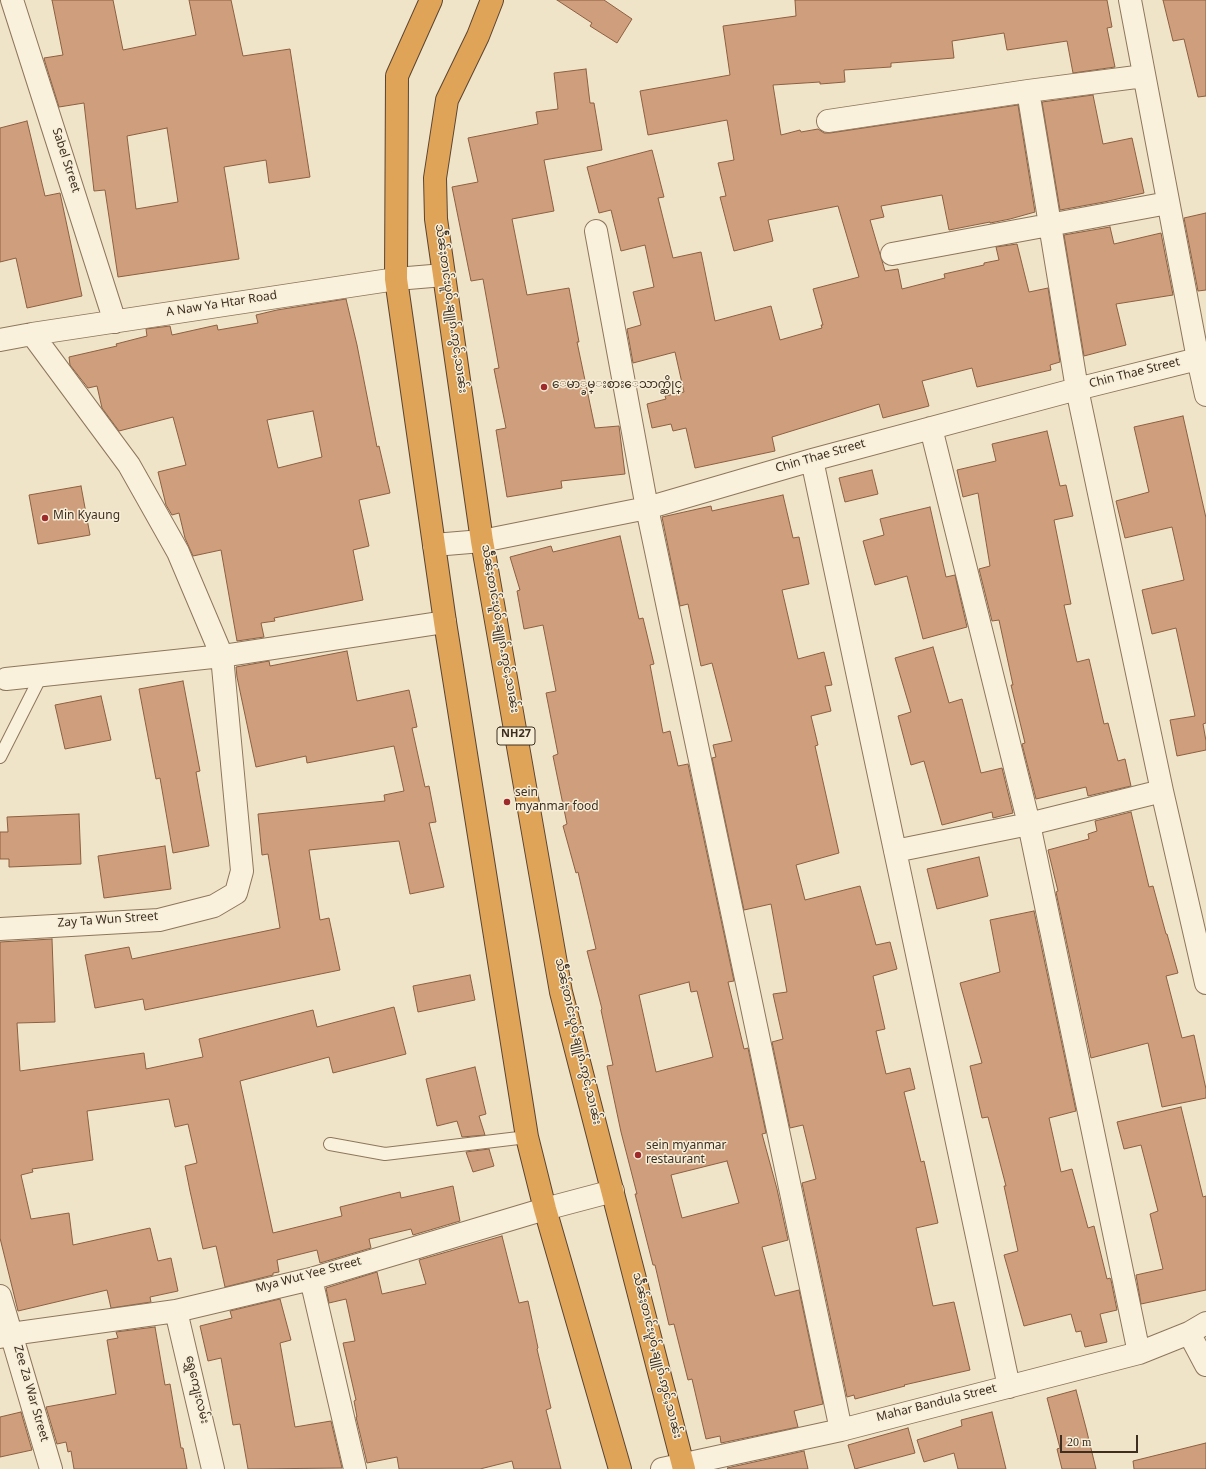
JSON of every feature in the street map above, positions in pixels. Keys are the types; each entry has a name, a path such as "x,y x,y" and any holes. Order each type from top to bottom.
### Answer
{"highway":[{"path":"431,0 398,76 396,279 445,622 527,1137 545,1209 620,1469"},
{"name":"သဵႅၼ်ႈတၢင်းပူဝ်ႇၶျူၵ်ႉဢွင်ႇသၢၼ်း","path":"492,0 478,36 447,100 435,178 436,219 482,541 561,992 613,1191 676,1467"}],"street":[{"name":"Sabel Street","path":"12,0 115,322"},
{"path":"1130,0 1168,203 1202,358 1206,395"},
{"path":"828,121 1028,91 1144,76"},
{"path":"1028,91 1077,389 1162,791 1206,982"},
{"path":"892,254 1168,203"},
{"path":"596,231 647,508 841,1430"},
{"name":"A Naw Ya Htar Road","path":"0,340 396,279 444,275"},
{"path":"32,334 129,465 178,552 222,656"},
{"name":"Chin Thae Street","path":"434,545 482,541 647,508 812,460 1077,389 1202,358"},
{"path":"931,428 1029,824 1139,1353"},
{"path":"812,460 1009,1387"},
{"path":"6,680 222,656 445,622"},
{"name":"Zay Ta Wun Street","path":"0,929 159,920 214,906 236,893 242,871 222,656"},
{"path":"895,851 1029,824 1162,791"},
{"name":"Mya Wut Yee Street","path":"6,1335 176,1311 311,1279 545,1209 613,1191"},
{"path":"311,1279 355,1469"},
{"name":"Zee Za War Street","path":"0,1296 6,1335 51,1469"},
{"name":"ရွှေကျေးလမ်း","path":"176,1311 213,1469"},
{"path":"1197,1328 1206,1365"},
{"name":"Mahar Bandula Street","path":"676,1467 841,1430 1139,1353 1197,1328"}],"lane":[{"path":"0,757 41,676"},
{"path":"330,1144 385,1154 527,1137"}],"building":[{"path":"52,0 113,0 123,50 196,35 189,0 231,0 243,56 290,49 310,177 269,183 266,160 224,167 239,259 118,277 105,190 94,191 84,103 59,107 44,58 63,55","holes":["167,128 178,202 136,209 127,136"]},
{"path":"557,0 604,0 632,19 617,43 590,26 592,23"},
{"path":"795,0 1107,0 1112,27 1107,28 1115,67 1073,73 1067,41 1007,50 1004,33 952,41 954,58 891,63 891,67 844,70 845,82 773,85 781,135 800,130 801,132 818,129 824,133 830,133 1018,105 1035,212 1010,219 949,230 942,195 881,206 884,217 870,220 885,271 898,269 902,289 945,278 944,274 999,260 996,247 1017,244 1029,292 1048,288 1060,362 1050,365 1051,370 977,387 972,368 922,381 929,406 883,418 879,404 772,437 775,451 695,468 686,428 673,431 671,424 652,428 647,404 666,399 665,396 684,392 675,352 633,363 627,329 641,325 633,292 654,287 645,245 621,251 611,210 599,213 587,167 652,150 664,197 658,198 673,258 701,252 715,321 771,306 780,340 822,328 821,325 823,325 813,289 859,277 838,206 768,220 773,241 734,251 720,197 726,196 718,163 734,160 727,120 648,135 640,91 730,75 723,26 796,16"},
{"path":"1163,0 1206,0 1206,96 1198,97 1184,39 1173,41"},
{"path":"586,69 590,103 594,103 602,150 544,160 554,211 512,219 527,295 569,288 579,342 577,342 595,428 619,426 625,474 561,481 562,488 507,497 496,430 506,428 494,369 499,368 483,279 471,281 452,187 478,182 468,138 538,124 536,112 558,109 554,73"},
{"path":"1093,95 1103,144 1132,138 1144,193 1060,210 1042,102"},
{"path":"27,121 45,196 60,193 82,296 27,308 16,258 0,262 0,128"},
{"path":"1206,213 1206,290 1198,291 1184,218"},
{"path":"1110,227 1114,244 1161,233 1173,295 1116,304 1126,345 1084,356 1064,235"},
{"path":"346,299 357,345 377,447 379,446 390,493 359,500 369,546 353,550 363,600 274,618 275,621 261,623 264,637 237,641 221,550 193,556 185,538 179,513 172,515 166,505 158,472 186,465 173,417 119,431 102,408 97,386 88,388 70,365 69,357 117,346 116,344 147,336 146,329 170,326 172,335 217,325 218,330 258,323 256,315 277,310","holes":["313,411 322,457 278,468 267,420"]},
{"path":"1183,416 1206,518 1206,723 1203,724 1206,750 1177,756 1170,720 1195,716 1176,628 1152,634 1142,590 1184,580 1172,527 1125,538 1116,501 1149,492 1134,427"},
{"path":"1047,431 1060,486 1066,485 1073,516 1054,520 1071,604 1064,605 1077,662 1089,659 1104,724 1108,723 1118,761 1125,759 1131,786 1088,796 1086,787 1036,799 1022,744 1025,743 1011,685 1013,685 999,620 992,621 979,569 990,566 978,493 963,497 957,470 996,461 992,444"},
{"path":"872,470 878,494 845,502 839,478"},
{"path":"81,486 90,535 38,544 29,495"},
{"path":"783,495 793,538 799,537 809,584 782,590 798,659 824,652 832,685 825,686 831,711 811,716 818,745 815,746 839,853 796,865 805,900 860,886 876,945 890,942 897,969 873,976 885,1029 876,1031 886,1074 910,1068 915,1089 904,1092 921,1162 924,1161 938,1223 916,1228 933,1306 954,1302 970,1370 904,1385 905,1386 855,1399 854,1395 847,1397 802,1183 816,1179 803,1125 790,1128 772,1042 783,1039 773,994 787,992 771,904 744,910 712,758 716,757 713,745 732,741 712,663 701,666 688,604 680,606 662,517 711,506 712,511"},
{"path":"930,507 946,577 955,575 967,627 923,639 907,576 875,585 863,541 884,535 880,519"},
{"path":"620,536 639,619 643,618 654,664 650,665 663,733 670,731 678,766 688,764 734,981 728,982 744,1049 748,1048 766,1133 762,1134 777,1189 788,1240 762,1247 775,1296 799,1290 823,1404 794,1411 798,1427 721,1443 720,1436 706,1439 692,1379 688,1380 674,1324 669,1325 655,1265 653,1265 635,1194 637,1194 621,1132 607,1066 613,1065 602,1009 587,951 596,949 578,872 576,873 563,826 567,824 553,756 558,754 546,693 556,691 543,625 524,629 517,591 520,590 510,557 551,546 553,552","holes":["689,982 691,992 697,991 713,1057 656,1072 639,995","727,1161 739,1203 682,1218 671,1175"]},
{"path":"933,647 949,703 962,699 981,773 1002,768 1013,813 993,818 992,812 942,825 924,761 911,765 898,716 911,712 895,658"},
{"path":"347,651 357,701 409,690 417,727 412,728 425,787 429,786 436,822 429,823 444,887 410,894 399,841 309,850 320,920 329,918 340,970 145,1010 143,999 95,1008 85,955 129,947 132,959 280,928 268,854 262,855 258,814 385,801 384,795 404,791 394,746 307,763 306,756 256,767 236,667 269,661 270,666"},
{"path":"183,681 200,771 196,772 209,846 173,853 160,778 156,779 139,689"},
{"path":"101,696 111,740 65,749 55,705"},
{"path":"1131,812 1149,887 1153,886 1178,973 1166,976 1182,1038 1194,1035 1206,1089 1206,1098 1162,1107 1148,1043 1091,1058 1056,892 1058,891 1048,850 1089,839 1088,834 1097,831 1095,821"},
{"path":"79,814 81,864 9,867 9,859 0,859 0,832 8,832 7,817"},
{"path":"165,846 171,889 104,898 98,856"},
{"path":"979,857 988,896 937,909 927,869"},
{"path":"1034,911 1076,1111 1049,1118 1061,1172 1072,1169 1088,1228 1094,1226 1107,1279 1110,1278 1111,1280 1117,1310 1100,1314 1107,1342 1085,1347 1081,1331 1076,1332 1071,1314 1024,1326 1004,1255 1018,1251 1004,1186 1006,1186 988,1117 982,1118 970,1066 982,1063 960,983 1000,972 990,920"},
{"path":"52,939 55,1022 17,1023 20,1071 144,1053 146,1069 203,1057 199,1039 313,1010 317,1027 394,1007 406,1054 333,1073 329,1057 240,1081 273,1233 342,1216 340,1207 400,1192 401,1198 453,1186 460,1221 413,1235 411,1229 369,1239 371,1248 320,1263 317,1250 277,1260 279,1272 273,1273 273,1275 225,1287 216,1246 203,1249 185,1166 197,1163 188,1124 175,1127 169,1099 87,1111 93,1160 32,1169 33,1172 21,1175 31,1219 69,1213 73,1245 150,1228 158,1261 171,1258 178,1291 150,1297 151,1302 111,1308 107,1290 18,1311 0,1238 0,942"},
{"path":"470,975 475,1000 418,1012 413,986"},
{"path":"475,1067 486,1114 479,1116 485,1135 462,1137 457,1121 437,1126 426,1079"},
{"path":"1181,1107 1203,1197 1206,1196 1206,1290 1141,1304 1136,1275 1163,1269 1150,1214 1158,1211 1141,1145 1124,1149 1117,1122"},
{"path":"489,1149 494,1166 473,1172 466,1152"},
{"path":"502,1236 519,1303 528,1301 537,1349 551,1408 546,1410 561,1469 514,1469 512,1461 480,1469 399,1469 397,1457 367,1463 356,1417 354,1401 356,1400 343,1343 355,1341 346,1299 329,1303 326,1288 377,1272 382,1294 426,1284 419,1260"},
{"path":"280,1299 291,1340 280,1343 295,1427 331,1421 342,1468 248,1469 240,1424 233,1425 221,1358 208,1361 200,1326 232,1318 230,1311"},
{"path":"155,1327 165,1385 170,1384 181,1448 183,1448 187,1469 74,1469 71,1451 68,1452 66,1442 57,1444 46,1407 116,1394 107,1340 118,1338 116,1332"},
{"path":"1076,1390 1096,1469 1062,1469 1057,1449 1060,1448 1047,1398"},
{"path":"21,1412 32,1450 0,1457 0,1417"},
{"path":"992,1412 1006,1469 958,1469 954,1453 924,1462 917,1440 962,1426 961,1420"},
{"path":"908,1428 915,1453 855,1469 848,1445"},
{"path":"1206,1443 1206,1469 1134,1469 1133,1461"},
{"path":"804,1451 808,1469 727,1468"}],"place":[{"name":"ေမာ္ခမ္းစားေသာက္ဆိုင္","path":"544,387"},
{"name":"Min Kyaung","path":"45,518"},
{"name":"sein myanmar food","path":"507,802"},
{"name":"sein myanmar restaurant","path":"638,1155"}]}
